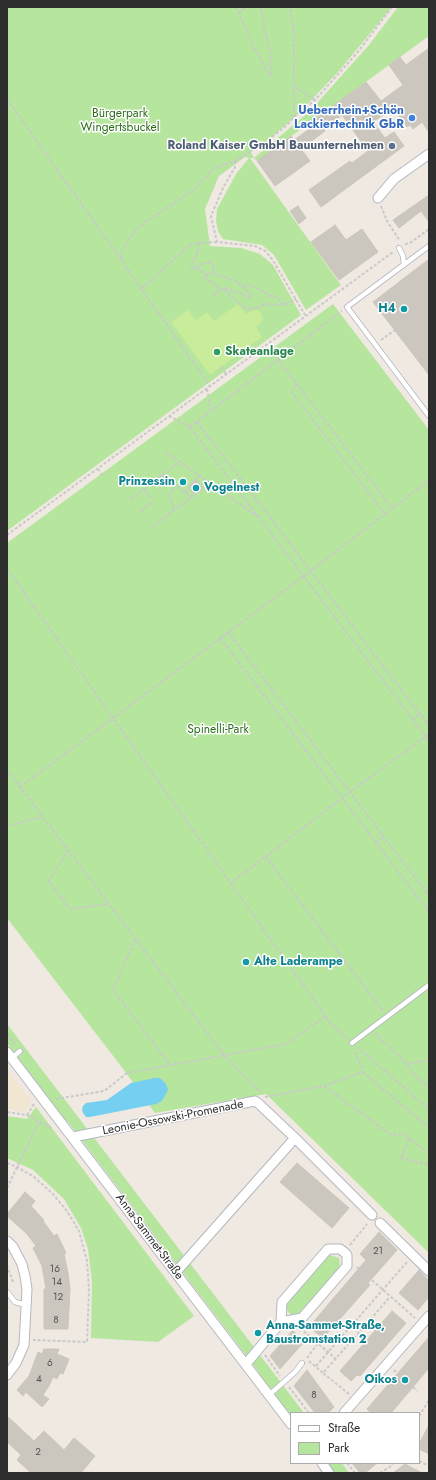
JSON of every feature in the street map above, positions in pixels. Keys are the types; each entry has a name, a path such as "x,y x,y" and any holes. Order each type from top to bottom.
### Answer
{"street":[{"path":"378,198 394,179 429,154"},
{"name":"Anna-Sammet-Straße","path":"9,1055 290,1423"},
{"name":"Leonie-Ossowski-Promenade","path":"73,1138 255,1102 258,1103 295,1138 370,1219"},
{"path":"176,1272 295,1138"},
{"path":"380,1223 429,1271"},
{"path":"7,1241 13,1247 24,1270 27,1289 24,1340 20,1357 7,1375"},
{"path":"246,1364 281,1322 282,1302 328,1249 340,1249 344,1252 347,1255 347,1266 302,1318 281,1322"},
{"path":"345,1412 429,1316"},
{"path":"323,1464 329,1473"}],"lane":[{"path":"429,246 347,308 429,416"},
{"path":"401,247 404,265"},
{"path":"352,1043 429,985"},
{"path":"9,1055 20,1051"},
{"path":"7,1292 14,1302 26,1305"},
{"path":"269,1395 302,1363"}],"path":[{"path":"236,7 252,45 269,76 271,76 270,50 260,7"},
{"path":"239,13 246,7"},
{"path":"290,7 294,34 294,117"},
{"path":"121,260 122,251 129,238 140,226 191,192 214,168 235,160 266,142 315,100 365,43 392,7"},
{"path":"295,87 315,100"},
{"path":"7,99 210,386"},
{"path":"217,242 211,216 223,188 235,167 235,160"},
{"path":"378,198 387,221 401,247"},
{"path":"7,535 305,316 401,247 410,243 429,229"},
{"path":"141,289 190,245 217,242 255,246 265,251 272,259 305,316"},
{"path":"199,243 198,251 191,266 201,270 206,276 206,280 213,282 219,290"},
{"path":"196,267 210,262 214,269 213,273"},
{"path":"206,276 213,273 234,280 252,295 251,298 225,288 219,290 218,293 213,294"},
{"path":"242,286 248,285 271,296 278,297 284,305"},
{"path":"225,288 227,293 246,309 257,308 264,304 284,305 296,299"},
{"path":"190,427 347,308"},
{"path":"375,345 395,330"},
{"path":"278,360 392,508"},
{"path":"221,367 226,374"},
{"path":"297,384 290,391 385,514"},
{"path":"207,389 211,411"},
{"path":"169,416 190,427 429,742"},
{"path":"197,422 429,726"},
{"path":"166,452 209,484 260,518"},
{"path":"131,499 179,462"},
{"path":"98,468 103,476"},
{"path":"162,475 191,497"},
{"path":"186,492 198,476"},
{"path":"20,787 304,576 429,480"},
{"path":"174,484 169,495 174,510"},
{"path":"152,527 209,484"},
{"path":"144,488 151,498"},
{"path":"141,511 153,502"},
{"path":"7,570 331,1024 429,1109"},
{"path":"228,632 429,896"},
{"path":"220,638 429,912"},
{"path":"412,720 420,714"},
{"path":"230,884 341,798 429,734"},
{"path":"7,770 224,1055 255,1086"},
{"path":"7,826 42,817"},
{"path":"376,843 384,837"},
{"path":"68,850 49,881 70,909 109,904"},
{"path":"266,857 387,1016"},
{"path":"135,939 113,990 170,1065"},
{"path":"56,1099 104,1092 127,1073 286,1044 326,1016"},
{"path":"371,1029 407,1064 415,1076 429,1087"},
{"path":"352,1043 364,1072 429,1128"},
{"path":"407,1064 429,1060"},
{"path":"265,1097 324,1086 364,1072"},
{"path":"324,1086 391,1136 403,1134 429,1153"},
{"path":"27,1115 35,1103 42,1097"},
{"path":"7,1112 27,1115 56,1130 66,1128"},
{"path":"7,1188 39,1122"},
{"path":"409,1138 401,1158 429,1165"},
{"path":"7,1163 34,1177 52,1193 67,1211 79,1231 87,1261 89,1289 87,1342 24,1340"},
{"path":"344,1252 370,1219"},
{"path":"316,1366 413,1255"},
{"path":"347,1261 354,1265 421,1324"},
{"path":"7,1265 12,1282"},
{"path":"323,1373 390,1297"},
{"path":"296,1319 297,1326 336,1359"},
{"path":"318,1343 306,1358 356,1400"},
{"path":"413,1387 418,1391"},
{"path":"420,1414 429,1400"},
{"path":"420,1462 429,1466"},
{"path":"348,1464 355,1473"},
{"path":"380,1473 391,1466"}],"shaded area":[{"path":"7,1069 29,1098 31,1104 28,1109 23,1112 7,1109"}],"green space":[{"name":"Bürgerpark Wingertsbuckel","path":"7,7 392,7 338,72 298,114 267,141 251,152 254,158 250,158 341,285 306,310 274,255 262,245 223,239 218,231 216,221 217,209 236,174 249,158 245,157 219,176 205,209 210,246 241,248 260,254 273,265 301,315 7,531"},
{"path":"398,7 429,7 429,36 257,161 254,158 310,111 369,45"},
{"name":"Skateanlage","path":"238,304 246,315 251,311 257,310 261,313 263,319 256,327 262,337 210,375 171,322 188,310 196,320 207,312 214,321"},
{"name":"Spinelli-Park","path":"333,304 429,430 429,1253 266,1094 155,1113 124,1070 7,918 7,543"},
{"path":"7,1024 303,1412 290,1412 290,1414 279,1401 260,1377 258,1371 7,1043"},
{"path":"36,1107 194,1316 158,1342 91,1338 92,1282 88,1249 81,1228 64,1199 33,1170 7,1158 7,1116 27,1119"},
{"path":"330,1255 339,1258 340,1268 301,1313 293,1315 290,1314 286,1309 287,1302"},
{"path":"329,1464 343,1464 349,1473 335,1473"}],"water":[{"path":"160,1078 166,1084 168,1090 162,1101 156,1104 90,1117 86,1117 83,1113 83,1106 86,1103 107,1100 131,1083"}],"building":[{"path":"429,48 429,132 422,122 413,129 410,125 407,127 393,108 373,122 385,138 394,132 404,146 321,207 309,190 350,161 352,163 368,151 342,115 324,129 325,131 301,149 310,161 275,186 257,161 291,136 294,140 315,125 312,121 366,82 381,101 403,85 389,65 400,57 406,65"},
{"path":"429,195 429,222 421,211 399,228 393,220"},
{"path":"298,206 306,218 299,224 290,211"},
{"path":"335,225 346,240 362,229 378,252 339,280 311,242"},
{"name":"H4","path":"429,259 429,375 373,302"},
{"path":"196,480 202,488 200,491 194,493 191,491 190,485"},
{"path":"297,1163 349,1208 332,1228 280,1182"},
{"path":"25,1192 35,1201 31,1206 44,1220 43,1221 54,1236 57,1234 66,1253 64,1254 70,1289 68,1329 44,1329 44,1289 46,1289 42,1266 33,1248 36,1246 27,1234 7,1216"},
{"path":"379,1232 397,1250 368,1283 370,1285 323,1338 309,1327 366,1260 360,1254"},
{"path":"419,1270 429,1281 429,1297 418,1310 399,1293"},
{"path":"392,1311 406,1323 360,1376 357,1375 351,1381 340,1371"},
{"path":"293,1330 303,1343 280,1369 270,1356"},
{"name":"Oikos","path":"429,1337 429,1368 392,1412 370,1412 367,1409"},
{"path":"44,1349 59,1349 57,1354 69,1359 63,1374 60,1373 57,1379 53,1377 43,1395 49,1399 42,1407 26,1392 23,1396 17,1390 29,1376 38,1352 42,1354"},
{"path":"307,1370 334,1407 329,1412 314,1412 294,1386"},
{"path":"7,1416 34,1441 44,1431 64,1450 74,1438 95,1456 81,1473 31,1473 17,1460 21,1455 7,1442"},
{"path":"429,1425 429,1454 420,1450 420,1442"},
{"path":"353,1464 376,1464 365,1473 360,1473"},
{"path":"405,1464 422,1473 393,1473"}],"place":[{"name":"Ueberrhein+Schön Lackiertechnik GbR","path":"412,118"},
{"name":"Roland Kaiser GmbH Bauunternehmen","path":"392,146"},
{"name":"H4","path":"404,309"},
{"name":"Skateanlage","path":"217,352"},
{"name":"Prinzessin","path":"183,482"},
{"name":"Vogelnest","path":"196,488"},
{"name":"Alte Laderampe","path":"246,962"},
{"name":"Anna-Sammet-Straße, Baustromstation 2","path":"258,1333"},
{"name":"Oikos","path":"405,1380"}]}
